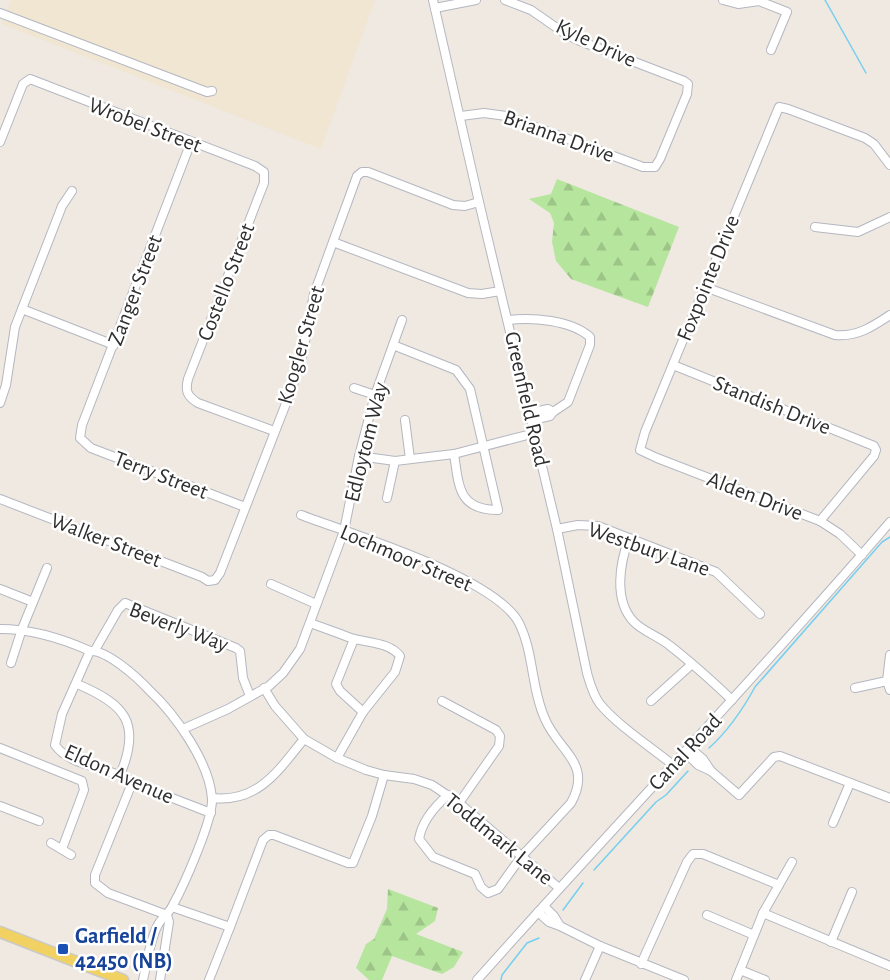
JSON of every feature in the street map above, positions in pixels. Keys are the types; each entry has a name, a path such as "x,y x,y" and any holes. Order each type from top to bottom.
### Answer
{"main road":[{"path":"0,932 123,980"}],"street":[{"path":"434,4 476,0"},
{"name":"Kyle Drive","path":"505,0 531,10 580,41 688,84 687,94 655,167"},
{"path":"723,0 738,4 759,1 787,12 771,50"},
{"name":"Greenfield Road","path":"434,4 535,433 592,690 598,702 610,714 673,765"},
{"path":"0,13 207,92 212,91"},
{"name":"Wrobel Street","path":"0,142 26,81 37,81 79,100 264,171"},
{"name":"Foxpointe Drive","path":"640,450 645,432 779,107 865,138 874,144 890,165"},
{"name":"Brianna Drive","path":"461,116 484,113 500,115 643,167 655,167"},
{"name":"Zanger Street","path":"80,438 82,426 191,142"},
{"name":"Costello Street","path":"264,171 264,183 188,379 186,393 198,403 274,431"},
{"name":"Koogler Street","path":"213,582 220,573 299,367 314,294 359,173 368,172 453,206 465,206 479,202"},
{"path":"0,403 6,386 13,335 62,206 72,191"},
{"path":"815,227 858,232 890,217"},
{"path":"333,243 468,293 482,294 500,291"},
{"path":"705,286 835,335 852,335 862,332 890,315"},
{"path":"22,309 114,345"},
{"path":"508,320 533,318 545,320 581,330 590,337 590,345 568,402 550,416 531,416"},
{"name":"Edloytom Way","path":"250,696 276,680 295,656 310,623 344,531 359,456 375,395 402,321"},
{"path":"393,345 456,370 470,389 498,510 480,508 464,498 460,490 454,453"},
{"name":"Standish Drive","path":"673,365 872,445 876,450 874,456 820,521"},
{"path":"354,388 375,395"},
{"path":"405,420 410,459"},
{"path":"359,456 395,461 454,453 535,433"},
{"name":"Terry Street","path":"80,438 91,448 245,507"},
{"name":"Alden Drive","path":"640,450 820,521 849,542 862,555"},
{"path":"387,498 395,461"},
{"name":"Walker Street","path":"0,499 213,582"},
{"name":"Lochmoor Street","path":"301,515 424,561 496,598 517,620 530,653 538,701 546,721 575,761 579,782 576,793 571,803 521,857 498,889 488,893 481,887 475,874 433,857 419,839 421,827 436,805 448,795"},
{"name":"Canal Road","path":"477,980 688,750 890,522"},
{"name":"Westbury Lane","path":"557,530 587,524 716,572 760,614"},
{"path":"629,538 620,567 623,598 633,621 669,644 732,700"},
{"path":"12,663 22,629 46,568"},
{"path":"271,584 316,604"},
{"path":"0,589 33,602"},
{"name":"Beverly Way","path":"92,650 124,603 237,648 240,651 243,678 250,696"},
{"path":"264,688 275,706 304,739 338,758 363,712 395,672 400,656 388,647 354,639 310,623"},
{"path":"0,629 22,629 92,650 134,675 151,691 183,729 202,767 212,798 211,813 193,863 170,911 159,924 143,980"},
{"path":"354,639 336,684 340,691 363,712"},
{"name":"Eldon Avenue","path":"92,650 62,714 55,745 70,758 120,775 132,783 211,813"},
{"path":"855,688 889,685 890,655"},
{"path":"651,701 692,664"},
{"path":"76,684 112,702 126,719 131,744 120,775"},
{"path":"183,729 250,696"},
{"path":"442,700 496,730 500,735 499,746 459,803"},
{"path":"212,798 229,799 250,794 274,775 304,739"},
{"path":"0,748 79,778 84,784 84,790 62,849"},
{"path":"688,750 739,795 774,757 780,756 890,798"},
{"name":"Toddmark Lane","path":"338,758 384,775 414,778 432,785 459,803 559,888"},
{"path":"209,980 263,840 269,835 274,835 352,863 372,816 384,775"},
{"path":"132,783 95,875 95,883 108,892 230,927"},
{"path":"832,823 850,783"},
{"path":"0,806 39,821"},
{"path":"51,843 71,855"},
{"path":"641,964 687,862 693,854 703,854 779,885"},
{"path":"736,980 764,913 792,862"},
{"path":"831,942 852,892"},
{"path":"541,909 549,922 665,976 684,980"},
{"path":"160,980 170,911"},
{"path":"764,913 890,966"},
{"path":"707,915 754,935"},
{"path":"585,980 600,946"},
{"path":"740,970 765,980"}],"shaded area":[{"path":"11,0 375,0 321,149 2,24"}],"green space":[{"path":"557,179 679,227 648,307 571,279 556,261 552,242 554,223 550,213 529,199 551,194"},
{"path":"388,889 438,908 435,921 416,934 463,952 454,967 442,974 392,956 382,980 369,980 356,968 366,944 374,939 387,909"}],"waterway":[{"path":"825,0 866,73"},
{"path":"709,748 735,719 755,687 882,542 890,537"},
{"path":"594,870 656,802 666,795 688,771"},
{"path":"563,910 583,883"},
{"path":"501,980 502,975 527,943 539,938"}],"place":[{"name":"Garfield / 42450 (NB)","path":"63,949"}]}
